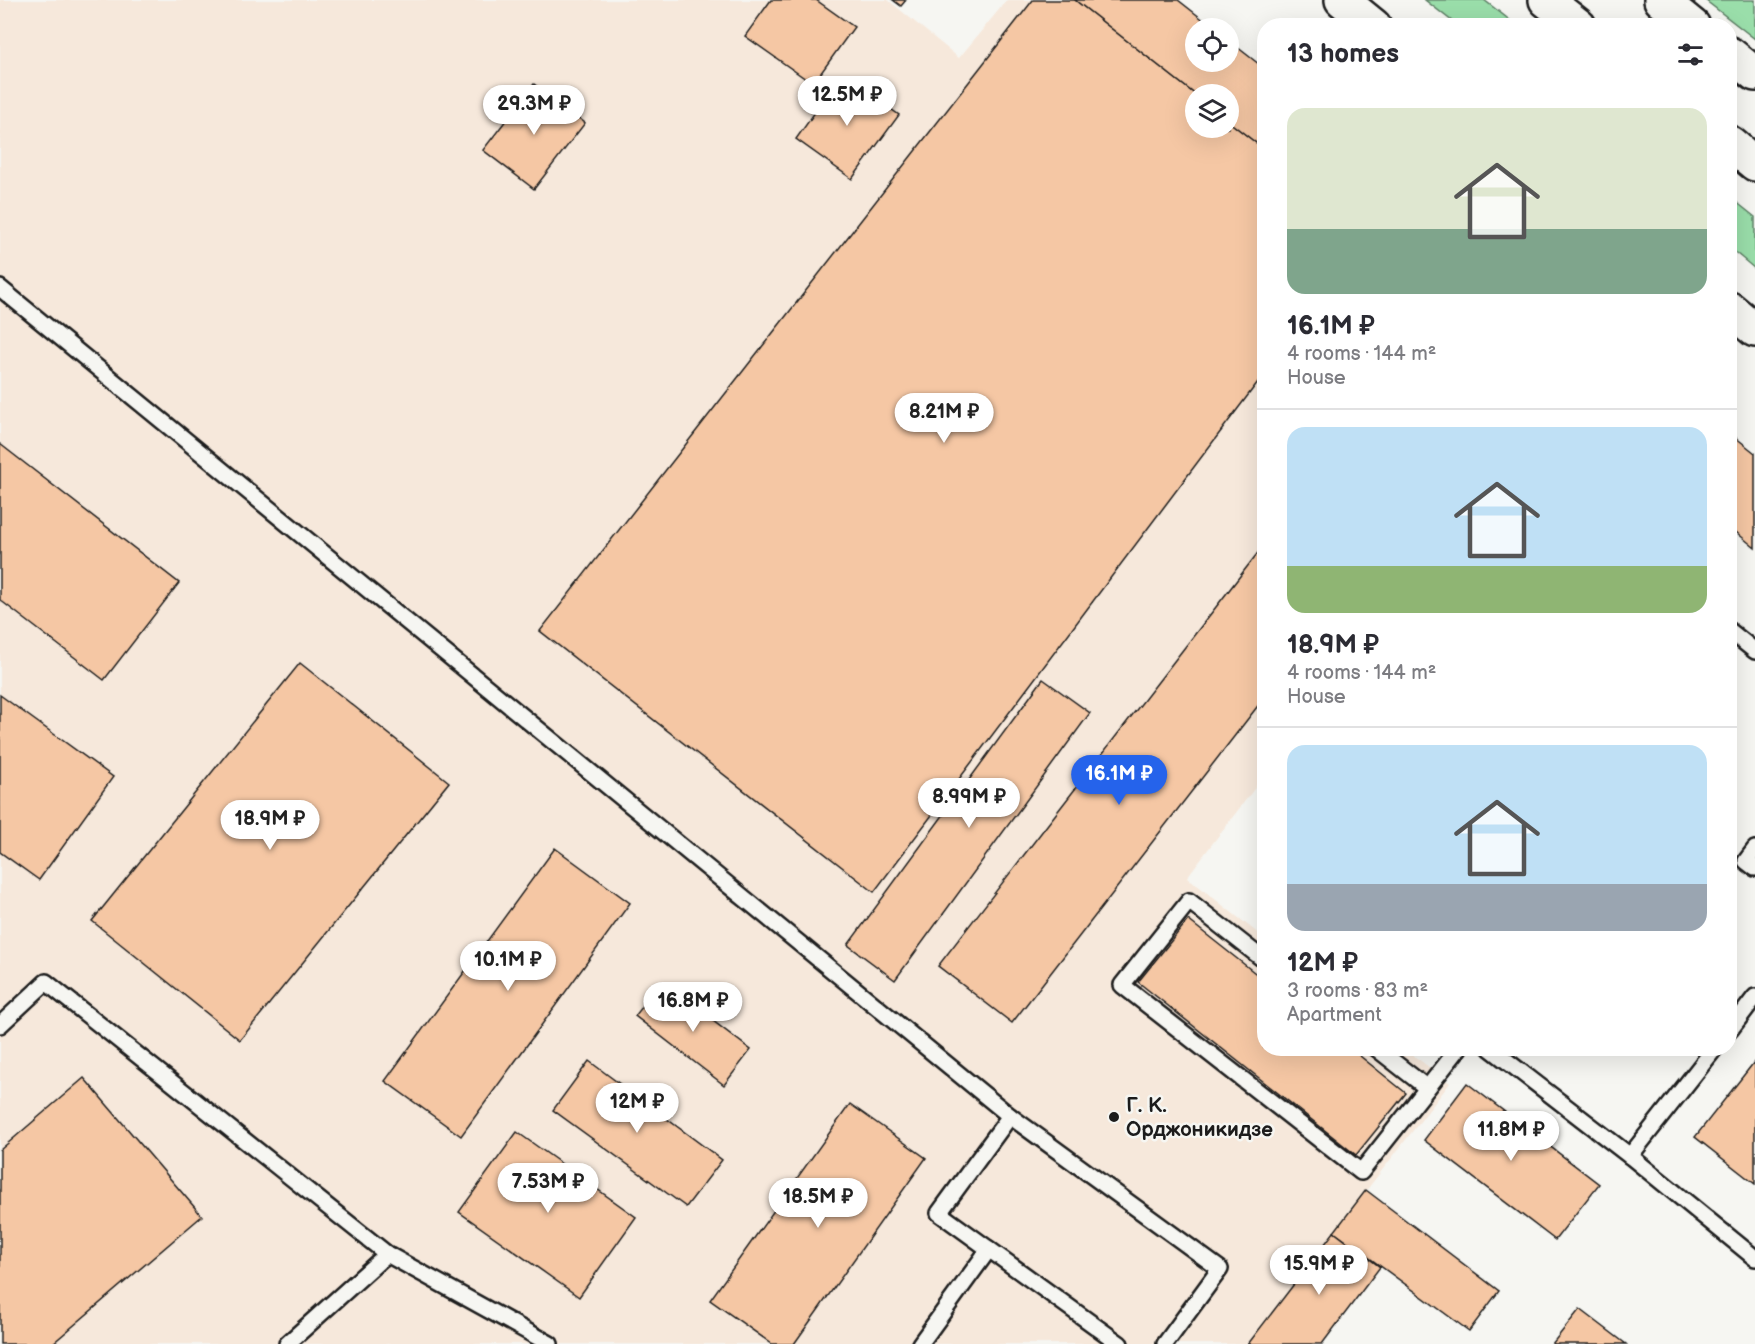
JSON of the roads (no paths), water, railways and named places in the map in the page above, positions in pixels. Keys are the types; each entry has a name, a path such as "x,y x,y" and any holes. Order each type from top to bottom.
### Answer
{"main road":[{"path":"1342,0 1364,18"},
{"path":"1546,0 1569,18"},
{"path":"1661,0 1683,18"},
{"path":"1737,60 1755,74"},
{"path":"1737,149 1755,164"},
{"path":"1737,315 1755,330"}],"lane":[{"path":"0,288 1010,1116 1220,1269 1166,1344"},
{"path":"1737,637 1755,651"},
{"path":"1755,849 1746,861 1755,868"},
{"path":"1257,954 1189,901 1122,985 1361,1172 1453,1056"},
{"path":"0,1025 46,982 387,1254 550,1344"},
{"path":"1737,1021 1755,997"},
{"path":"1386,1056 1427,1089"},
{"path":"1500,1056 1630,1156 1755,1258"},
{"path":"1630,1156 1708,1056"},
{"path":"1010,1116 939,1213 1120,1344"},
{"path":"920,1344 989,1249"},
{"path":"287,1344 387,1254"}],"place":[{"name":"Г. К. Орджоникидзе","path":"1114,1117"}]}
